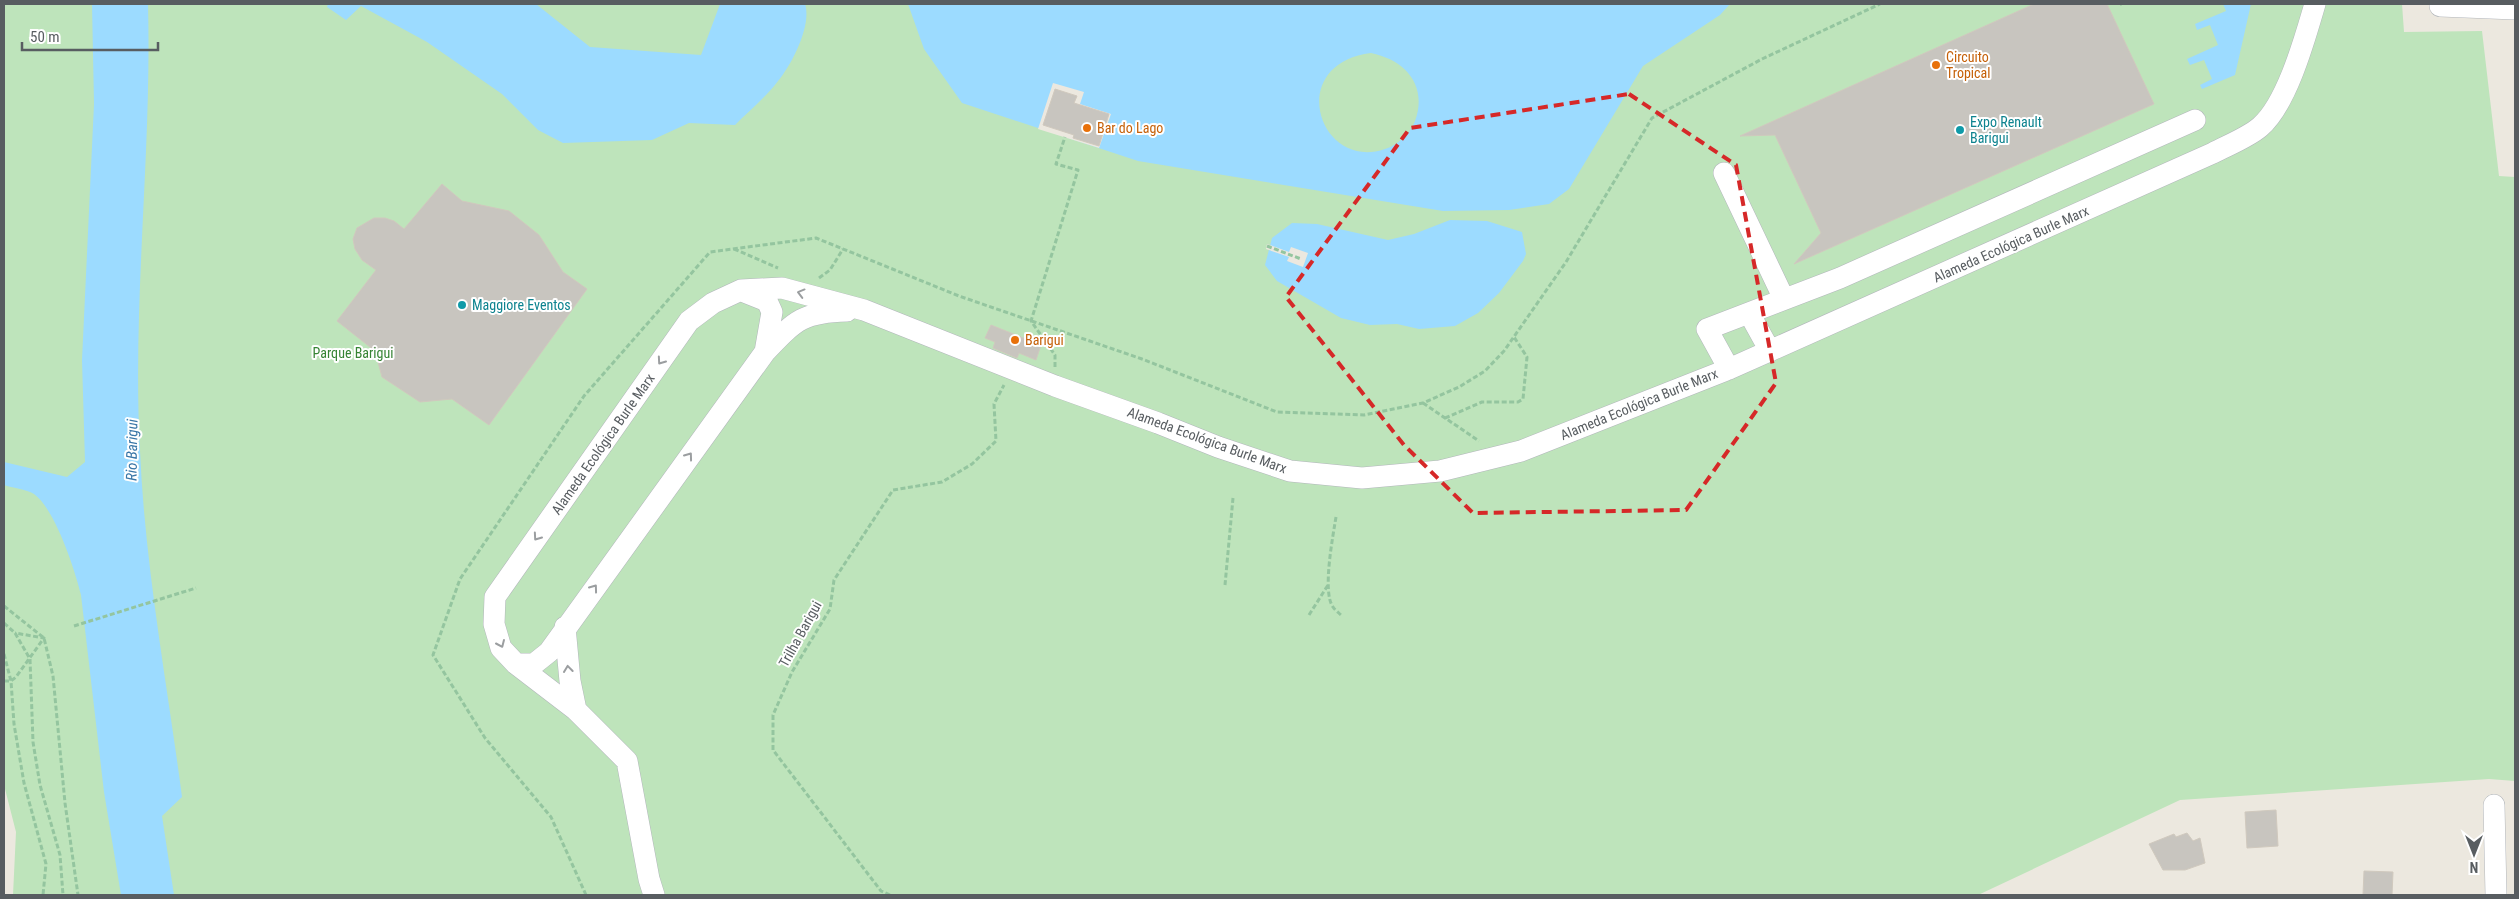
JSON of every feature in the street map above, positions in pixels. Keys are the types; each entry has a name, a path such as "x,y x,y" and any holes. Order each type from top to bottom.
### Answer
{"street":[{"name":"Alameda Ecológica Burle Marx","path":"654,895 649,879 627,761 576,710 516,664 501,648 494,624 496,597 689,321 713,303 741,290 782,288 864,310 1010,369 1218,447 1290,471 1362,478 1440,471 1521,451 1729,369 2195,161 2260,126 2281,99 2304,42 2315,4"},
{"path":"2440,6 2515,9"},
{"path":"1729,369 1707,329 1840,278 2195,120"},
{"path":"1724,173 1784,300"},
{"path":"741,290 767,301 772,312 765,352"},
{"name":"Alameda Ecológica Burle Marx","path":"516,664 534,664 549,652 565,627 765,352 794,322 823,311 864,310"},
{"path":"1748,313 1770,351"},
{"path":"565,627 570,681 576,710"},
{"path":"2494,805 2496,895"}],"path":[{"path":"1055,386 1055,355 1031,321 1078,170 1056,164 1065,137"},
{"path":"1267,246 1301,259"},
{"path":"733,249 785,271"},
{"path":"811,280 821,277 830,270 843,249"},
{"path":"1445,418 1482,402 1518,402 1522,399 1527,357 1514,337"},
{"name":"Trilha Barigui","path":"890,895 881,892 773,750 773,715 792,672 830,609 834,580 893,490 942,482 972,464 996,441 994,404 1010,369"},
{"path":"1423,403 1482,443"},
{"path":"1225,585 1233,498"},
{"path":"1336,516 1330,559 1329,584 1332,607 1342,616"},
{"path":"1309,615 1329,584"},
{"path":"74,626 196,588"},
{"path":"4,606 44,638 53,676 65,804 78,895"},
{"path":"4,623 15,633 30,659 32,742 40,785 60,855 63,895"},
{"path":"15,633 44,638"},
{"path":"4,681 11,681 30,659 44,638"},
{"path":"4,654 11,681 14,724 24,783 46,864 43,895"}],"highlighted area":[{"path":"1629,94 1736,165 1776,383 1686,510 1473,513 1404,445 1286,297 1410,128"}],"green space":[{"name":"Parque Barigui","path":"4,4 2402,4 2404,32 2482,31 2499,176 2515,177 2515,781 2489,779 2180,800 1978,895 13,895 16,832 4,785"}],"water":[{"name":"Rio Barigui","path":"92,4 148,4 147,116 138,339 138,395 140,451 147,538 157,624 182,797 162,816 174,895 121,895 104,792 81,595 78,584 57,526 42,502 31,492 4,485 4,462 67,477 85,462 82,360 94,104"},
{"path":"328,4 536,4 590,47 701,55 720,4 805,4 806,22 795,55 783,74 768,93 735,125 689,123 652,140 563,143 538,130 502,94 427,42 361,6 346,20 327,7"},
{"path":"908,4 1730,4 1720,15 1643,66 1569,189 1549,204 1509,210 1443,211 1138,161 962,103 924,49","holes":["1371,53 1383,56 1403,68 1411,76 1416,86 1418,108 1413,126 1399,142 1385,149 1362,152 1343,145 1329,132 1321,114 1320,94 1327,76 1344,61"]},
{"path":"2223,4 2251,4 2235,75 2202,89 2200,85 2212,79 2204,60 2190,65 2187,59 2218,45 2210,25 2197,30 2195,24 2226,11"},
{"path":"1450,220 1487,221 1522,232 1526,254 1523,261 1499,293 1478,313 1455,326 1419,329 1397,324 1370,325 1341,318 1277,281 1265,265 1272,238 1292,223 1317,224 1388,240 1414,234"}],"pier":[{"path":"1053,83 1084,92 1080,104 1111,114 1099,148 1038,129"},
{"path":"1267,244 1289,252 1291,247 1308,253 1303,267 1287,261 1289,257 1266,249"}],"building":[{"path":"2034,4 2107,4 2154,104 1794,264 1821,233 1775,135 1740,136"},
{"path":"1055,89 1077,96 1074,103 1109,114 1099,146 1073,138 1074,135 1043,125"},
{"name":"Maggiore Eventos","path":"442,184 462,201 509,211 539,235 563,272 587,289 489,425 452,399 420,402 382,377 375,351 337,321 376,270 362,260 355,249 353,239 357,228 374,218 385,218 394,221 404,229"},
{"path":"991,325 1041,345 1036,360 1019,353 1017,358 993,348 995,342 985,338"},
{"path":"2276,810 2278,846 2247,848 2245,812"},
{"path":"2187,833 2193,841 2200,838 2205,863 2185,870 2163,870 2149,844 2174,834 2176,837"},
{"path":"2364,871 2393,872 2392,895 2363,895"}],"place":[{"name":"Circuito Tropical","path":"1936,65"},
{"name":"Bar do Lago","path":"1087,128"},
{"name":"Expo Renault Barigui","path":"1960,130"},
{"name":"Maggiore Eventos","path":"462,305"},
{"name":"Barigui","path":"1015,340"}]}
